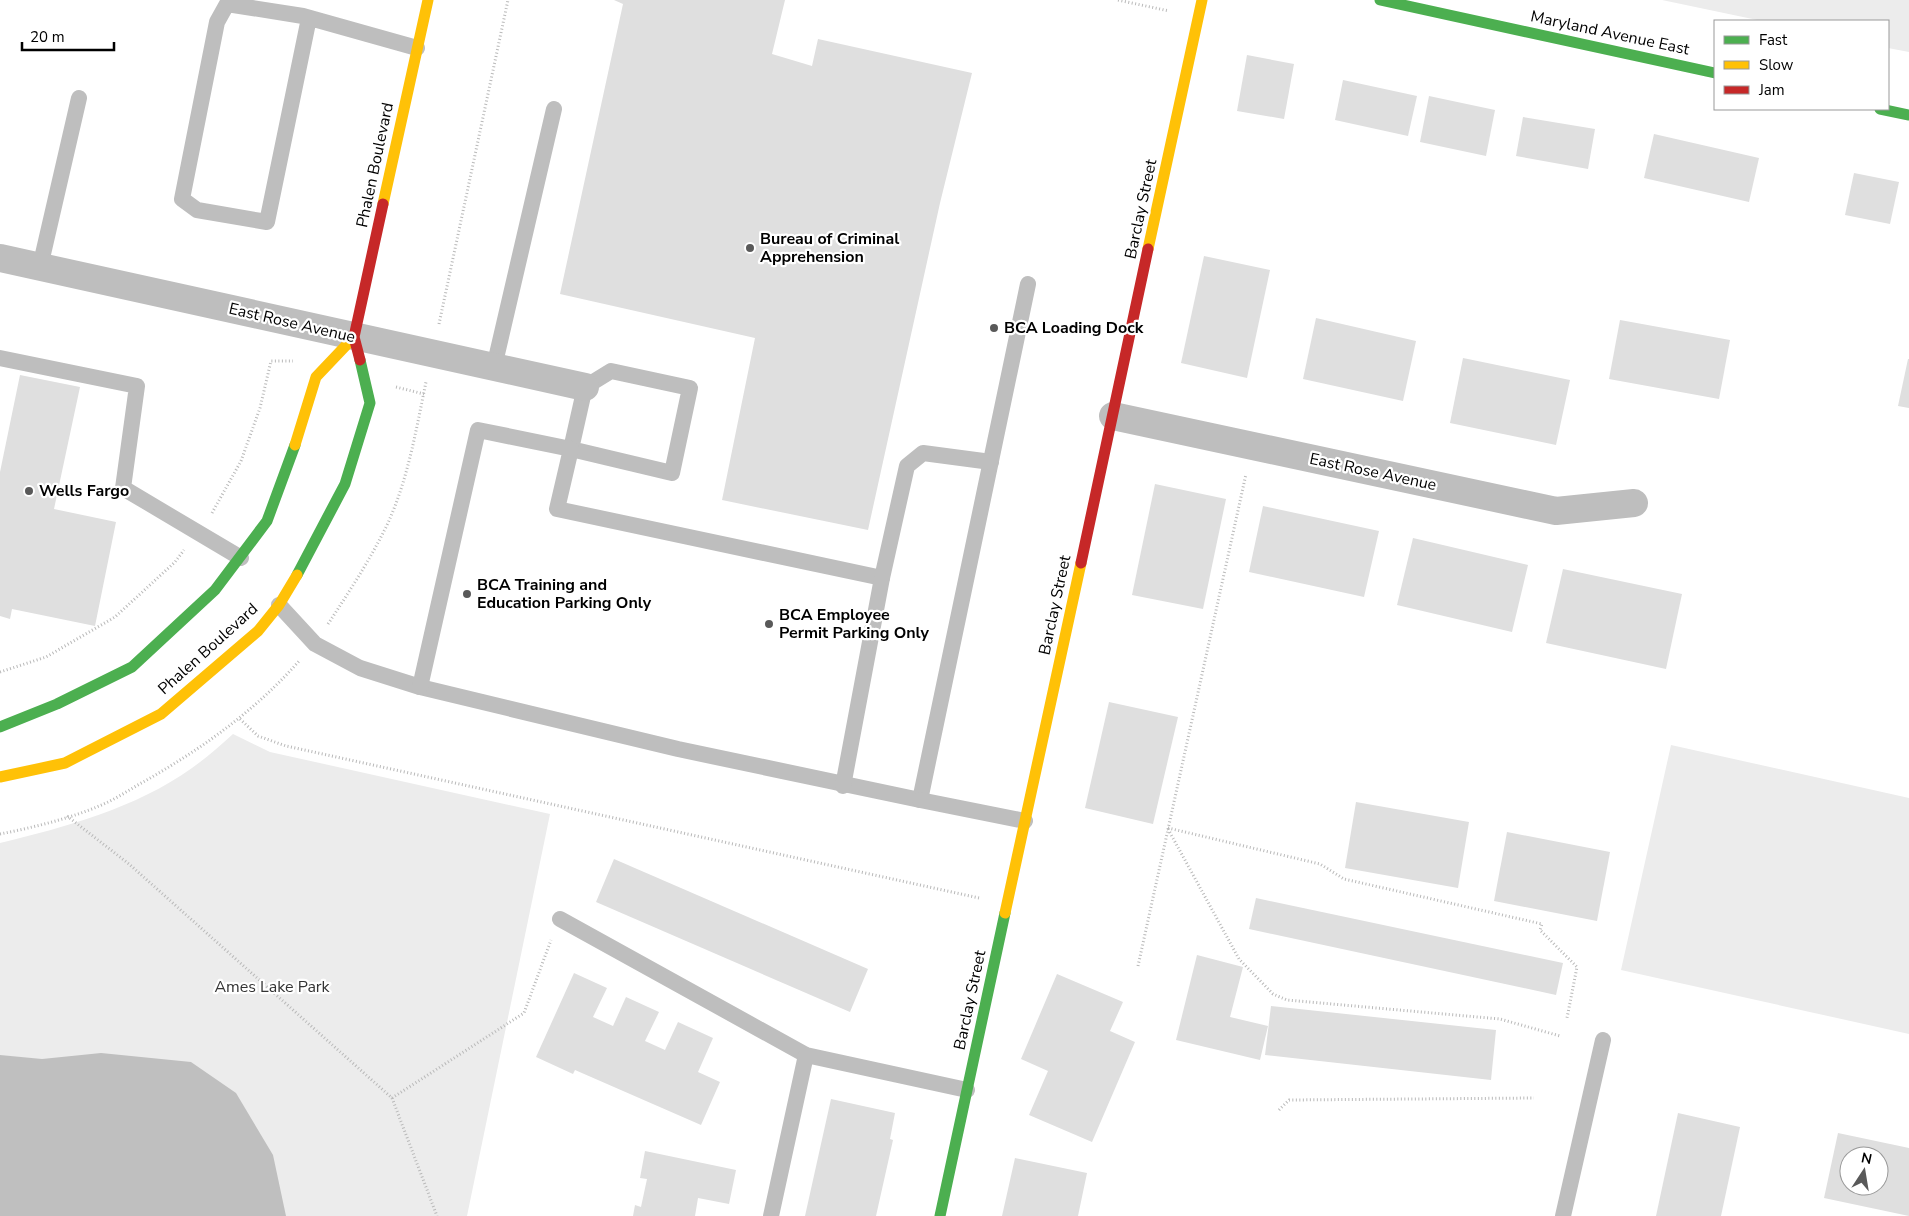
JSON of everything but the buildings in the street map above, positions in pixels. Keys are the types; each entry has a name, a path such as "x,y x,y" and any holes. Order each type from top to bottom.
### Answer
{"main road":[{"name":"Phalen Boulevard","path":"0,777 64,763 161,714 258,631 279,606 306,560 345,484 370,403 354,337 428,0"},
{"name":"Barclay Street","path":"940,1216 1202,0"},
{"name":"Maryland Avenue East","path":"1380,0 1714,73"},
{"path":"1885,110 1909,115"},
{"path":"0,727 57,704 132,667 215,590 241,558 267,521 295,444 316,377 354,337"}],"street":[{"name":"East Rose Avenue","path":"0,258 354,337 585,386"},
{"name":"East Rose Avenue","path":"1113,416 1556,511 1634,503"}],"lane":[{"path":"309,18 267,222 197,210 182,199 217,22 227,4 309,18 417,48"},
{"path":"40,267 79,98"},
{"path":"494,367 554,109"},
{"path":"920,800 1028,284"},
{"path":"0,358 138,386 123,488 241,558"},
{"path":"420,687 478,430 571,449 672,473 690,388 611,371 585,386 571,449 557,509 882,578"},
{"path":"843,786 882,578 906,466 923,453 991,462"},
{"path":"279,606 315,644 360,668 420,687 669,747 843,786 1025,821"},
{"path":"560,919 806,1055 967,1090"},
{"path":"1563,1216 1603,1040"},
{"path":"771,1216 806,1055"}],"path":[{"path":"1118,0 1170,11"},
{"path":"1138,966 1252,446"},
{"path":"240,719 258,736 286,746 1008,904"},
{"path":"67,816 136,870 392,1098 437,1216"},
{"path":"1168,828 1320,864 1344,879 1542,924 1540,930 1577,967 1567,1018"},
{"path":"1168,828 1240,959 1273,994 1286,1000 1500,1019 1560,1036"},
{"path":"392,1098 524,1013 560,919"},
{"path":"1279,1110 1289,1100 1534,1098"}],"green space":[{"path":"1662,0 1909,0 1909,52 1889,48 1889,20 1757,20"},
{"name":"Ames Lake Park","path":"233,734 270,752 550,814 467,1216 0,1216 0,843 75,823 148,794 192,768"},
{"path":"1671,745 1909,798 1909,1034 1621,970"}],"shaded area":[{"path":"101,1053 191,1062 236,1093 273,1155 286,1216 0,1216 0,1055 42,1059"}],"traffic: fast":[{"path":"1380,0 1714,73"},
{"path":"1885,110 1909,115"},
{"path":"297,575 345,484 370,403 360,360"},
{"path":"0,727 57,704 132,667 215,590 267,521 295,445"},
{"path":"940,1216 1005,913"}],"traffic: slow":[{"path":"383,204 428,0"},
{"path":"1148,249 1202,0"},
{"path":"295,445 316,377 354,337"},
{"path":"1005,913 1081,563"},
{"path":"0,777 65,763 161,714 258,631 279,605 297,575"}],"traffic: jam":[{"path":"360,360 354,337 383,204"},
{"path":"1081,563 1148,249"}],"place":[{"name":"Bureau of Criminal Apprehension","path":"750,248"},
{"name":"BCA Loading Dock","path":"994,328"},
{"name":"Wells Fargo","path":"29,491"},
{"name":"BCA Training and Education Parking Only","path":"467,594"},
{"name":"BCA Employee Permit Parking Only","path":"769,624"}]}
